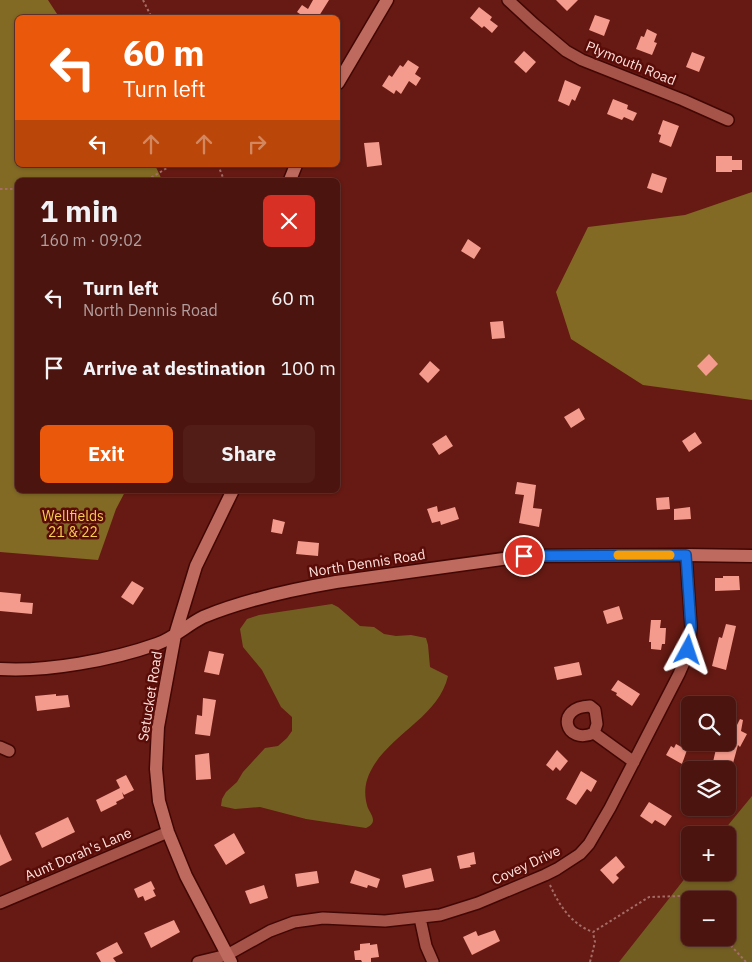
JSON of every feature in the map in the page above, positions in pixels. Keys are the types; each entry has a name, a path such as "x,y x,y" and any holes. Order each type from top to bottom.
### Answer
{"main road":[{"path":"340,80 387,0"},
{"name":"Setucket Road","path":"229,958 186,876 168,832 159,801 156,769 157,739 162,700 175,635 196,566 232,493"},
{"name":"North Dennis Road","path":"0,669 39,670 102,658 158,644 205,617 254,601 329,583 510,557 548,555 752,556"}],"street":[{"name":"Plymouth Road","path":"508,0 566,51 582,60 728,120"},
{"name":"Covey Drive","path":"198,962 229,958 270,931 294,922 323,918 385,920 420,918 456,911 545,875 568,863 580,854 589,844 680,674 688,650 691,627 686,555"},
{"path":"594,733 634,762"},
{"name":"Aunt Dorah's Lane","path":"0,903 168,832"},
{"path":"420,918 426,946 433,962"}],"path":[{"path":"143,0 150,15"},
{"path":"150,178 169,167"},
{"path":"0,189 15,189"},
{"path":"545,875 563,911 593,932 595,942 590,962"},
{"path":"593,932 649,898 681,896"},
{"path":"731,946 746,962"}],"shaded area":[{"path":"332,604 360,626 374,627 384,634 396,636 411,635 426,638 430,667 448,676 436,702 383,753 371,770 367,779 365,794 373,818 372,823 366,828 306,819 260,807 235,809 221,806 226,792 237,782 243,772 265,748 278,746 292,731 292,717 281,707 262,670 243,647 240,629 247,619 259,615"},
{"path":"752,796 752,962 619,962 683,881 736,881 736,826 727,826"}],"green space":[{"name":"Wellfields 21 & 22","path":"0,0 48,0 58,15 15,15 15,167 156,167 161,178 15,178 15,493 124,493 116,509 98,560 0,552"},
{"path":"752,192 752,400 643,385 571,339 556,292 588,227 685,215"}],"building":[{"path":"313,0 329,0 320,15 302,15 297,12 302,5 308,9"},
{"path":"556,0 578,0 567,11"},
{"path":"479,7 492,17 490,20 498,26 492,33 484,26 482,28 470,18"},
{"path":"595,15 610,20 604,36 589,30"},
{"path":"647,29 657,34 654,42 657,43 652,55 636,49 641,36 644,37"},
{"path":"524,51 536,62 526,73 514,62"},
{"path":"692,52 705,57 699,72 686,67"},
{"path":"408,60 419,67 415,74 421,78 416,86 409,81 401,94 396,90 394,94 382,86 389,75 392,77 400,65 403,67"},
{"path":"565,80 581,87 575,101 572,99 569,106 558,101"},
{"path":"613,99 628,105 627,109 637,113 633,121 624,117 622,120 607,114"},
{"path":"663,120 679,126 671,147 659,142 661,135 658,134"},
{"path":"379,142 382,165 367,167 364,143"},
{"path":"716,156 732,156 732,160 742,160 742,170 716,172"},
{"path":"652,173 667,178 662,193 647,188"},
{"path":"468,239 481,248 474,259 461,251"},
{"path":"503,321 505,338 492,339 490,322"},
{"path":"709,354 718,364 706,376 697,366"},
{"path":"430,361 440,370 428,383 419,374"},
{"path":"579,408 585,419 571,428 564,417"},
{"path":"695,432 702,443 689,452 682,441"},
{"path":"446,435 453,446 439,455 432,444"},
{"path":"517,482 536,485 533,508 542,509 539,527 519,523 524,495 515,494"},
{"path":"669,497 670,509 657,510 656,498"},
{"path":"437,506 438,512 455,507 459,519 441,525 440,521 432,523 427,509"},
{"path":"690,507 691,519 674,520 674,509"},
{"path":"273,519 285,522 282,534 271,532"},
{"path":"298,541 319,543 318,556 296,554"},
{"path":"723,576 739,576 740,590 715,591 715,578 723,578"},
{"path":"132,581 144,588 133,605 121,597"},
{"path":"0,592 21,594 20,602 33,603 32,614 0,611"},
{"path":"619,606 623,619 607,624 603,611"},
{"path":"651,620 661,620 660,628 666,628 665,644 662,644 661,650 651,649 651,642 649,642"},
{"path":"726,624 736,626 726,670 712,666 719,637 722,638"},
{"path":"209,651 224,654 219,675 204,672"},
{"path":"579,662 582,675 557,680 554,667"},
{"path":"618,680 640,694 632,706 611,690"},
{"path":"56,694 56,696 68,695 70,707 37,711 35,696"},
{"path":"203,698 216,700 210,736 195,734 197,715 202,716"},
{"path":"740,719 743,720 741,731 747,734 740,747 738,745 734,761 713,761 716,751 736,751 736,727"},
{"path":"676,744 681,747 681,751 687,751 681,763 666,755 671,746 674,748"},
{"path":"557,750 568,761 560,771 556,767 553,771 546,765"},
{"path":"209,753 211,779 196,780 195,755"},
{"path":"581,771 597,781 591,792 587,789 576,805 566,799"},
{"path":"126,775 134,790 124,795 122,792 124,798 101,812 96,800 120,788 116,780"},
{"path":"649,802 672,816 665,826 655,820 652,824 640,816"},
{"path":"68,817 75,832 42,848 35,833"},
{"path":"234,833 245,853 226,865 214,845"},
{"path":"0,834 12,860 0,866"},
{"path":"474,852 476,864 460,869 457,856"},
{"path":"616,856 625,867 616,875 619,878 613,884 600,870"},
{"path":"431,868 434,881 405,888 402,875"},
{"path":"355,870 380,879 377,888 368,885 367,888 350,883"},
{"path":"317,871 319,883 297,887 295,874"},
{"path":"151,881 156,896 145,901 143,896 138,898 134,889"},
{"path":"264,885 268,898 250,904 245,891"},
{"path":"174,920 180,932 151,948 144,933"},
{"path":"495,930 500,941 472,955 463,937 476,931 478,936"},
{"path":"117,942 123,953 113,958 116,962 101,962 96,953"},
{"path":"370,943 370,945 377,944 379,957 371,958 371,962 355,960 354,951 360,950 360,944"}],"slow traffic":[{"path":"618,555 670,555"}],"route":[{"path":"524,556 686,555 691,627 688,650"}]}
